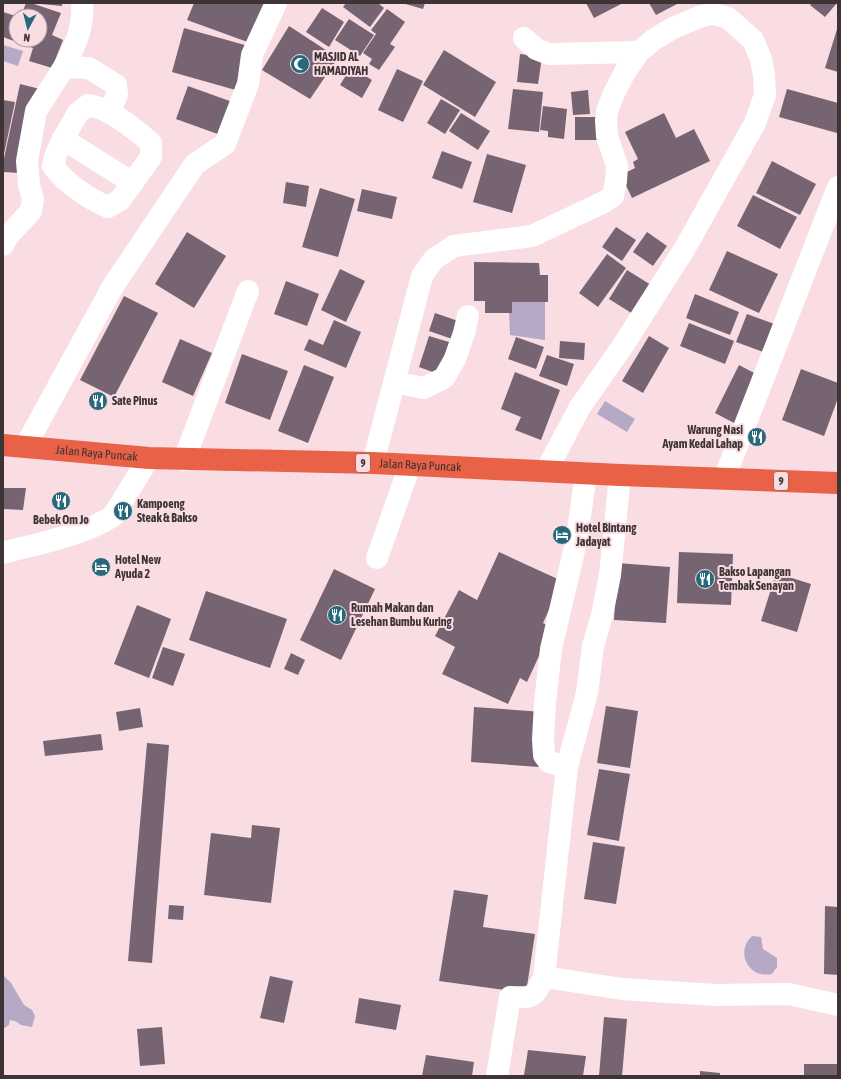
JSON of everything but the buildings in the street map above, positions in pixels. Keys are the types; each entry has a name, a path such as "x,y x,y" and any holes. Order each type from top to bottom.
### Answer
{"highway":[{"name":"Jalan Raya Puncak","path":"3,445 184,460 373,463 620,475 838,483"}],"street":[{"path":"3,245 8,236 31,211 33,199 29,185 27,161 36,111 64,67 77,42 83,14 82,3"},
{"path":"25,447 113,286 195,164 225,144 248,84 252,55 276,3"},
{"path":"373,463 422,276 434,259 454,246 532,236 604,202 613,196 616,181 616,166 607,136 606,120 607,111 614,93 625,72 639,52 653,40 673,28 702,16 729,11 753,40 761,59 764,75 765,95 755,123 685,248 624,344 580,407 546,471"},
{"path":"524,38 536,49 550,54 639,52"},
{"path":"64,67 89,68 116,85 117,96 109,112"},
{"path":"88,105 95,106 109,112 151,143 151,157 120,200 108,207 97,203 60,176 53,166 56,154 63,139 78,113 88,105"},
{"path":"63,139 133,183"},
{"path":"724,479 837,192"},
{"path":"184,460 248,291"},
{"path":"394,382 424,388 444,378 455,359 468,316"},
{"path":"3,553 83,531 113,516 149,458"},
{"path":"377,558 410,465"},
{"path":"567,767 549,762 544,755 543,739 545,703 551,649 577,538 586,473"},
{"path":"497,1076 510,997 528,997 537,992 544,977 567,767 587,693 593,646 602,614 610,575 620,475"},
{"path":"544,977 622,989 716,995 789,994 838,1005"}],"shaded area":[{"path":"3,45 8,46 8,48 23,51 18,66 3,61"},
{"path":"512,302 545,302 545,340 510,335 509,313 512,313"},
{"path":"605,401 635,419 627,432 597,414"},
{"path":"752,936 761,937 763,949 777,958 777,967 772,974 756,972 747,963 745,949 747,942"},
{"path":"3,975 11,983 24,1005 32,1010 35,1016 32,1027 21,1025 10,1020 9,1025 3,1029"}],"place":[{"name":"MASJID AL HAMADIYAH","path":"300,64"},
{"name":"Sate Pinus","path":"98,401"},
{"name":"Warung Nasi Ayam Kedai Lahap","path":"757,437"},
{"name":"Bebek Om Jo","path":"61,501"},
{"name":"Kampoeng Steak & Bakso","path":"123,511"},
{"name":"Hotel Bintang Jadayat","path":"562,535"},
{"name":"Hotel New Ayuda 2","path":"101,567"},
{"name":"Bakso Lapangan Tembak Senayan","path":"705,579"},
{"name":"Rumah Makan dan Lesehan Bumbu Kuring","path":"337,615"}]}
